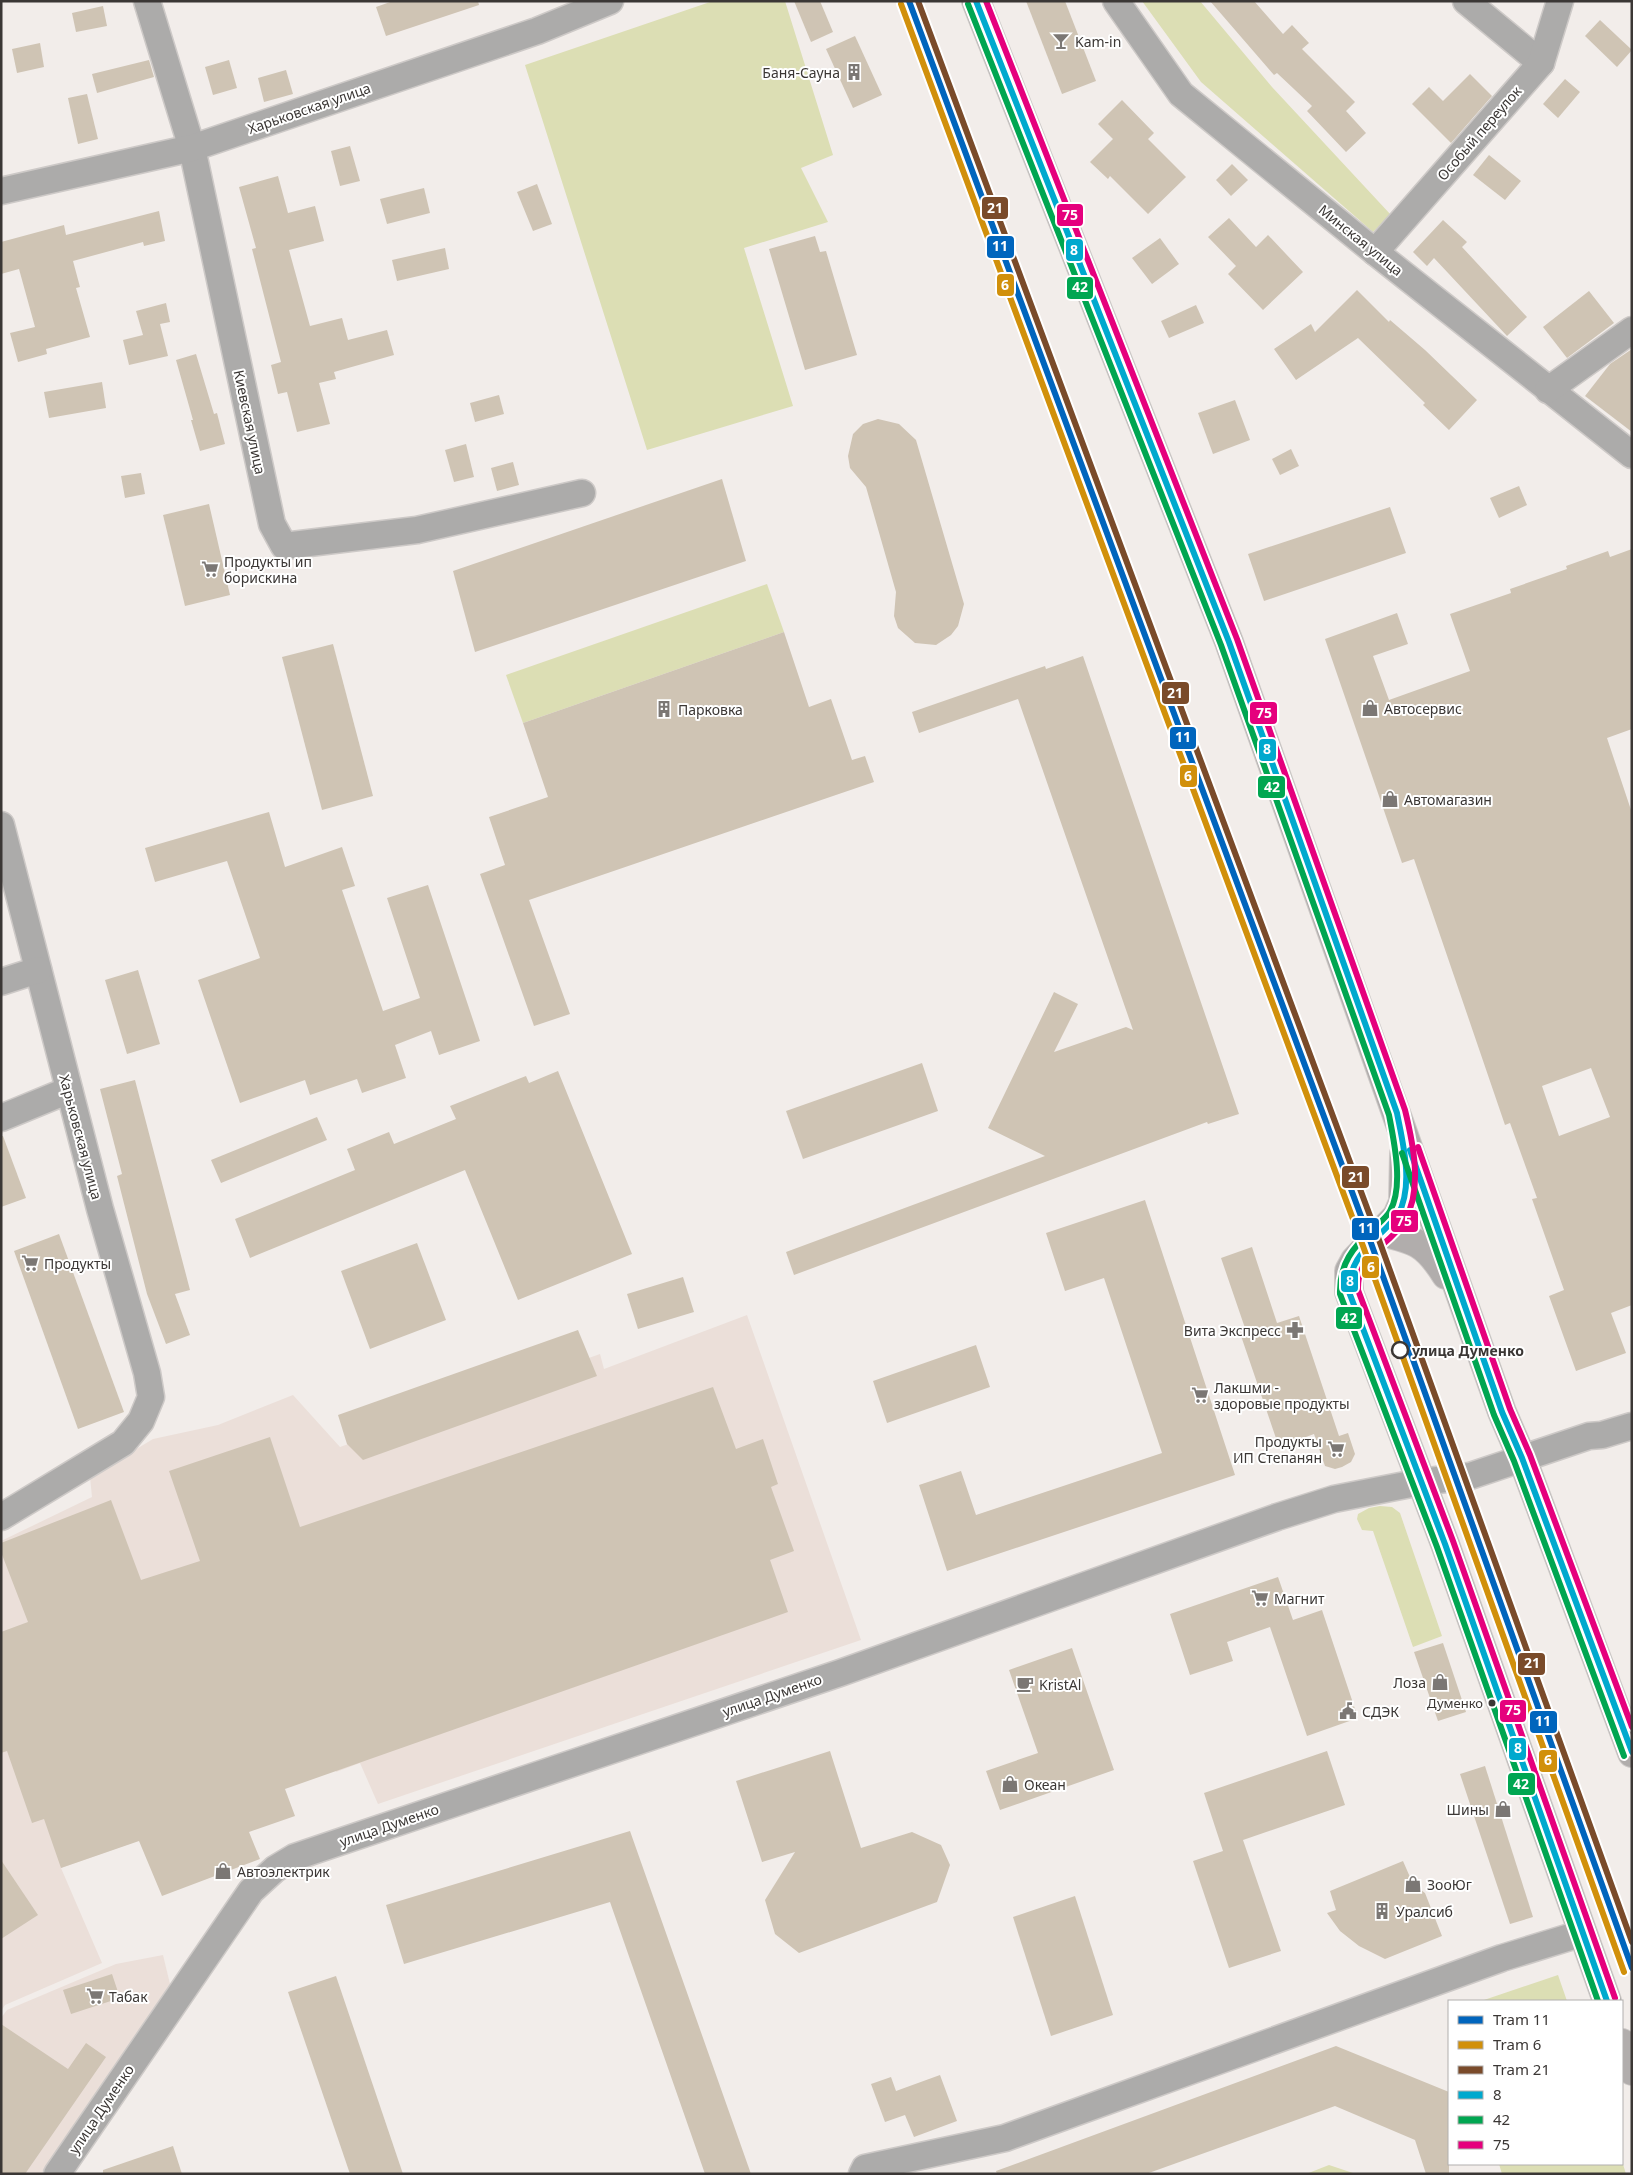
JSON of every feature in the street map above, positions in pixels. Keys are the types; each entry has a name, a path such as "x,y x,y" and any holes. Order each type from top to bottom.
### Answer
{"main road":[{"path":"976,1 1229,642 1502,1412 1522,1458 1632,1753"},
{"path":"1397,1113 1404,1156 1403,1202 1398,1216 1355,1260 1349,1272 1349,1292 1502,1699 1607,2000"},
{"path":"1382,1232 1421,1244 1434,1256 1466,1309"},
{"path":"1623,2046 1632,2071"}],"street":[{"name":"Киевская улица","path":"147,1 192,148 272,524 284,546 417,530 582,493"},
{"name":"Харьковская улица","path":"1,191 192,148 537,31 610,1"},
{"name":"Минская улица","path":"1116,1 1181,94 1375,252 1632,455"},
{"path":"1466,1 1541,63"},
{"name":"Особый переулок","path":"1375,252 1541,63 1560,1"},
{"path":"1548,390 1632,330"},
{"name":"Харьковская улица","path":"1,825 100,1209 147,1373 151,1397 141,1421 123,1443 1,1517"},
{"path":"1,982 38,970"},
{"path":"1,1118 69,1090"},
{"name":"улица Думенко","path":"57,2174 251,1891 275,1869 295,1857 840,1673 1277,1517 1334,1499 1421,1482 1470,1476 1588,1436 1602,1435 1632,1426"},
{"path":"862,2174 865,2168 1005,2138 1502,1958 1583,1933"}],"shaded area":[{"path":"747,1315 861,1640 378,1804 360,1763 336,1772 327,1746 276,1764 285,1789 61,1868 102,1963 5,2005 1,2011 1,1541 92,1497 90,1477 153,1439 218,1425 293,1395 340,1447 600,1354 604,1369"},
{"path":"163,1955 170,1984 41,2174 1,2174 1,2018 7,2010 116,1964"}],"green space":[{"path":"713,1 785,1 833,155 801,168 828,222 744,248 793,406 647,450 525,65"},
{"path":"1142,1 1200,1 1272,87 1391,215 1373,232 1201,82"},
{"path":"767,584 784,632 523,723 506,675"},
{"path":"1380,1506 1392,1507 1400,1513 1442,1636 1413,1647 1373,1531 1362,1530 1357,1519 1358,1514 1369,1508"},
{"path":"1558,1975 1567,2000 1484,2000"},
{"path":"1623,2164 1626,2174 1502,2174 1499,2165"},
{"path":"1329,2165 1356,2174 1306,2174"}],"building":[{"path":"393,1 478,1 479,5 386,36 376,7"},
{"path":"794,1 820,1 833,32 811,42"},
{"name":"Kam-in","path":"1026,1 1065,1 1096,81 1062,94"},
{"path":"1210,1 1254,1 1283,34 1292,25 1309,43 1302,49 1355,102 1346,111 1366,133 1346,152 1307,111 1312,106 1277,73 1274,75"},
{"path":"103,6 107,26 76,32 72,13"},
{"path":"1600,20 1632,50 1617,67 1585,36"},
{"name":"Баня-Сауна","path":"855,36 882,95 853,108 826,49"},
{"path":"40,43 44,67 17,73 12,49"},
{"path":"149,60 154,77 97,93 92,74"},
{"path":"229,60 237,88 213,95 205,67"},
{"path":"286,70 293,94 264,102 258,78"},
{"path":"1470,74 1492,96 1451,143 1412,104 1429,87 1443,101"},
{"path":"1565,79 1580,92 1558,118 1543,104"},
{"path":"87,94 98,139 78,144 68,98"},
{"path":"1122,100 1154,133 1148,139 1186,177 1148,214 1110,176 1108,179 1090,162 1113,139 1098,124"},
{"path":"350,146 360,181 340,186 331,151"},
{"path":"1489,155 1521,181 1505,200 1473,175"},
{"path":"1232,164 1248,180 1231,196 1216,180"},
{"path":"278,176 288,213 315,206 324,241 289,250 310,326 342,318 348,340 387,330 394,355 334,372 336,379 319,383 330,424 297,432 287,392 278,394 271,365 281,362 252,249 256,248 239,187"},
{"path":"537,184 552,224 533,231 517,192"},
{"path":"424,188 430,213 387,224 380,199"},
{"path":"159,211 165,241 144,246 143,242 73,261 80,287 76,288 90,337 46,349 47,354 18,362 10,333 35,327 19,269 1,274 1,242 64,225 66,235"},
{"path":"1229,218 1256,247 1268,235 1303,272 1263,310 1228,274 1236,266 1208,237"},
{"path":"1443,220 1467,242 1462,247 1527,317 1507,336 1434,258 1427,266 1413,252"},
{"path":"815,236 820,252 826,251 857,355 805,370 769,249"},
{"path":"1160,238 1179,264 1152,284 1132,258"},
{"path":"445,248 449,269 397,281 392,260"},
{"path":"1357,290 1389,322 1390,320 1425,350 1477,400 1449,430 1423,405 1425,403 1358,338 1296,380 1274,349 1311,324 1315,332"},
{"path":"1589,291 1614,323 1567,358 1543,327"},
{"path":"166,303 170,322 160,324 168,356 129,365 123,340 143,335 136,311"},
{"path":"1196,305 1204,323 1169,338 1161,321"},
{"path":"1632,349 1632,432 1585,396 1610,364"},
{"path":"196,354 214,414 217,413 225,444 200,451 176,360"},
{"path":"102,382 106,408 49,418 44,392"},
{"path":"499,395 504,414 475,422 470,403"},
{"path":"1235,400 1250,440 1213,454 1198,413"},
{"path":"878,419 899,424 916,440 964,604 958,626 951,635 936,645 915,643 898,628 894,616 896,592 866,487 850,468 848,456 853,434 863,424"},
{"path":"466,444 474,477 454,482 445,450"},
{"path":"1291,449 1299,466 1280,475 1272,459"},
{"path":"513,462 519,485 497,491 491,468"},
{"path":"141,473 145,494 125,498 121,476"},
{"path":"722,479 746,561 475,652 453,571"},
{"path":"1519,486 1527,505 1499,518 1490,498"},
{"path":"209,504 230,595 185,606 163,515"},
{"path":"1390,507 1406,553 1264,601 1248,554"},
{"path":"1632,549 1632,729 1607,738 1632,813 1632,1305 1611,1313 1626,1353 1576,1371 1549,1296 1564,1290 1532,1199 1537,1198 1510,1123 1505,1125 1414,859 1402,863 1325,639 1397,613 1408,644 1373,656 1389,700 1470,671 1450,614 1511,593 1510,589 1567,569 1566,566 1608,551 1610,557","holes":["1591,1068 1610,1117 1559,1136 1542,1086"]},
{"path":"784,632 809,707 831,699 852,760 865,756 874,782 529,900 570,1014 534,1026 480,874 505,865 489,817 548,797 523,723"},
{"path":"333,644 373,796 322,810 282,657"},
{"path":"1083,656 1239,1114 1208,1124 1207,1122 794,1275 786,1252 1045,1156 988,1128 1054,992 1078,1004 1054,1052 1126,1027 1133,1030 1018,699 919,733 912,712 1045,666 1046,669"},
{"path":"269,812 285,867 342,847 355,886 342,890 383,1011 420,998 387,898 428,885 480,1041 439,1055 431,1031 395,1045 406,1078 362,1093 357,1079 310,1095 305,1080 240,1103 198,980 260,958 227,861 155,882 145,848"},
{"path":"138,970 160,1044 127,1054 105,980"},
{"path":"922,1063 938,1111 803,1159 786,1111"},
{"path":"558,1071 632,1254 518,1300 465,1170 250,1258 235,1219 355,1170 347,1149 389,1132 394,1144 456,1119 450,1106 526,1076 529,1083"},
{"path":"135,1080 190,1290 175,1294 190,1335 166,1344 147,1294 117,1176 122,1174 100,1089"},
{"path":"317,1117 327,1140 221,1183 211,1160"},
{"path":"1,1136 3,1136 26,1198 1,1207"},
{"path":"1145,1200 1235,1475 947,1571 919,1485 961,1471 976,1515 1162,1453 1104,1278 1065,1291 1046,1233"},
{"path":"59,1234 124,1412 78,1429 14,1251"},
{"path":"417,1243 446,1320 370,1349 341,1271"},
{"path":"1252,1247 1277,1323 1299,1316 1339,1436 1348,1433 1355,1454 1351,1462 1342,1467 1335,1469 1325,1466 1314,1434 1279,1447 1240,1333 1246,1331 1221,1258"},
{"path":"683,1277 694,1312 638,1329 627,1294"},
{"path":"578,1330 597,1376 363,1460 347,1444 338,1415"},
{"path":"976,1345 990,1387 887,1423 873,1381"},
{"path":"713,1387 736,1449 763,1439 778,1484 771,1487 794,1551 770,1560 788,1612 285,1789 295,1816 249,1832 260,1859 162,1896 139,1841 61,1868 44,1819 32,1823 7,1751 1,1753 1,1632 28,1622 1,1552 1,1543 111,1500 141,1580 200,1561 169,1471 270,1437 300,1527"},
{"path":"1278,1577 1293,1620 1322,1610 1358,1718 1307,1736 1270,1627 1227,1642 1233,1661 1190,1675 1170,1614"},
{"name":"Лоза","path":"1443,1643 1466,1712 1438,1721 1414,1652"},
{"path":"1072,1648 1114,1770 1000,1810 986,1771 1038,1753 1009,1670"},
{"path":"830,1751 861,1848 912,1832 941,1845 950,1865 937,1902 799,1953 775,1934 765,1900 795,1852 762,1862 736,1781"},
{"path":"1327,1751 1345,1805 1243,1840 1281,1951 1229,1968 1193,1861 1223,1851 1204,1793"},
{"path":"1485,1766 1533,1917 1510,1924 1460,1774"},
{"path":"630,1831 751,2174 705,2174 610,1902 404,1964 386,1905"},
{"path":"1,1860 38,1915 1,1939"},
{"name":"Уралсиб","path":"1403,1861 1413,1884 1425,1893 1442,1936 1385,1959 1359,1946 1340,1931 1327,1913 1336,1910 1330,1891"},
{"path":"1075,1896 1113,2015 1051,2036 1013,1917"},
{"path":"112,1974 120,1998 71,2014 63,1990"},
{"path":"336,1976 403,2174 350,2174 288,1992"},
{"path":"1,2024 68,2069 86,2043 106,2057 25,2174 1,2174"},
{"path":"1336,2046 1448,2092 1449,2174 1426,2174 1415,2140 1335,2106 1146,2174 997,2174 996,2171"},
{"path":"940,2075 957,2121 914,2137 905,2115 885,2122 871,2084 891,2077 896,2091"},
{"path":"173,2146 182,2174 103,2174 103,2170"}],"tram line":[{"name":"11","path":"909,1 1371,1243 1632,1968"},
{"name":"21","path":"918,1 1379,1240 1632,1942"},
{"name":"6","path":"901,4 1363,1246 1624,1972"}],"transit line":[{"name":"8","path":"976,1 1229,642 1397,1113 1406,1164 1403,1203 1397,1216 1366,1248 1356,1262 1352,1271 1349,1292 1445,1544 1607,2000"},
{"name":"75","path":"986,1 1237,639 1405,1110 1415,1166 1414,1194 1405,1220 1391,1237 1375,1251 1363,1267 1359,1277 1358,1290 1453,1541 1615,1998"},
{"name":"42","path":"968,4 1221,645 1389,1115 1397,1164 1394,1201 1387,1215 1360,1242 1349,1257 1342,1274 1340,1294 1437,1547 1598,2000"},
{"name":"75","path":"1418,1147 1510,1409 1530,1455 1632,1727"},
{"name":"8","path":"1410,1150 1502,1412 1522,1458 1632,1752"},
{"name":"42","path":"1402,1153 1494,1415 1514,1461 1624,1756"}],"place":[{"name":"Kam-in","path":"1061,41"},
{"name":"Баня-Сауна","path":"854,72"},
{"name":"Продукты ип борискина","path":"210,569"},
{"name":"Автосервис","path":"1370,708"},
{"name":"Парковка","path":"664,709"},
{"name":"Автомагазин","path":"1390,799"},
{"name":"Продукты","path":"30,1263"},
{"name":"Вита Экспресс","path":"1295,1330"},
{"name":"улица Думенко","path":"1400,1350"},
{"name":"Лакшми - здоровые продукты","path":"1200,1395"},
{"name":"Продукты ИП Степанян","path":"1336,1449"},
{"name":"Магнит","path":"1260,1598"},
{"name":"Лоза","path":"1440,1682"},
{"name":"KristAl","path":"1025,1684"},
{"name":"Думенко","path":"1492,1703"},
{"name":"СДЭК","path":"1348,1711"},
{"name":"Океан","path":"1010,1784"},
{"name":"Шины","path":"1503,1809"},
{"name":"Автоэлектрик","path":"223,1871"},
{"name":"ЗооЮг","path":"1413,1884"},
{"name":"Уралсиб","path":"1382,1911"},
{"name":"Табак","path":"95,1996"}]}
